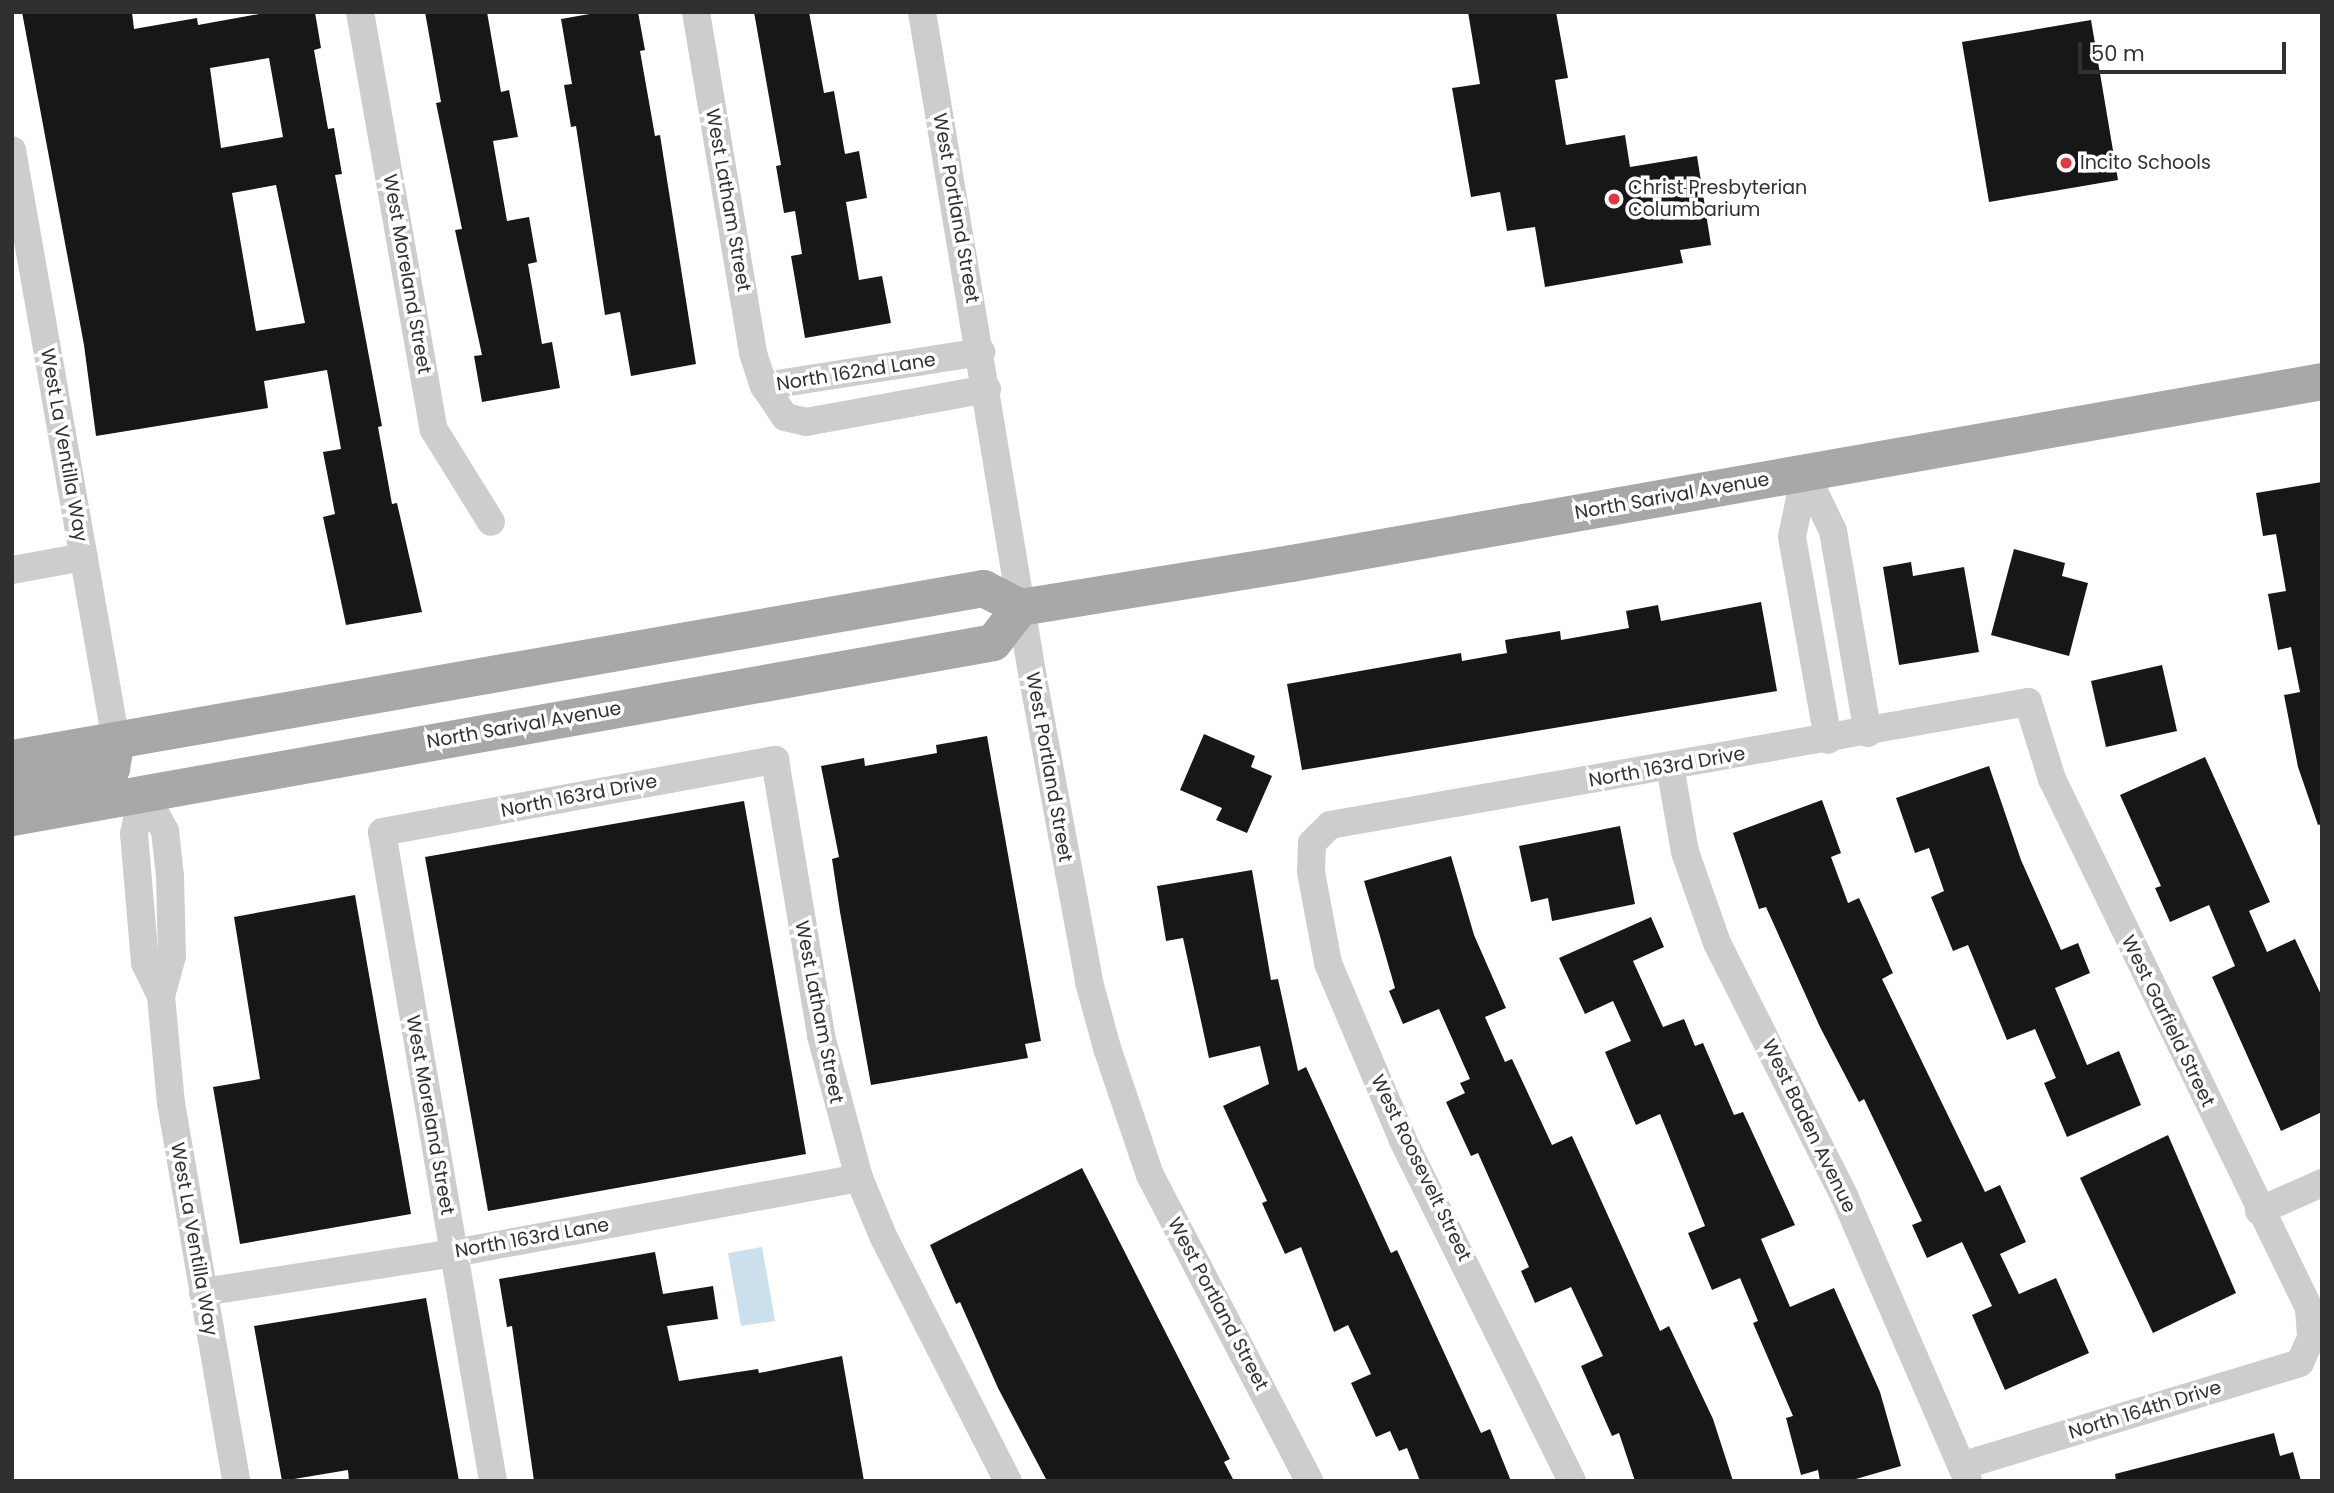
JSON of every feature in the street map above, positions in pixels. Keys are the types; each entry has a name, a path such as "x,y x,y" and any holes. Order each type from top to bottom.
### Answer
{"main road":[{"name":"North Sarival Avenue","path":"12,817 143,791 993,642 1020,607 1805,473 2322,381"},
{"path":"12,758 983,588 1020,607"},
{"path":"143,791 145,775 181,750 340,723 462,680"},
{"path":"12,797 42,784 111,768 116,741"}],"street":[{"name":"West Moreland Street","path":"360,12 434,430 491,522"},
{"name":"West Latham Street","path":"696,12 753,353 764,386"},
{"name":"West Portland Street","path":"922,12 981,352 1020,607 1089,982 1121,1101 1150,1175 1308,1481"},
{"name":"West La Ventilla Way","path":"12,150 116,741"},
{"name":"North 162nd Lane","path":"981,352 764,386 785,417 806,422 987,389"},
{"path":"1805,473 1833,531 1868,733"},
{"path":"1805,473 1793,537 1828,740"},
{"path":"12,570 84,558"},
{"name":"North 163rd Drive","path":"1312,843 1330,825 1868,733 2028,702"},
{"name":"West Garfield Street","path":"2028,702 2052,779 2259,1211 2309,1308 2311,1338"},
{"name":"West Latham Street","path":"775,760 821,1035 859,1178 884,1238 1008,1481"},
{"name":"North 163rd Drive","path":"382,832 775,760"},
{"name":"West Baden Avenue","path":"1670,766 1685,852 1717,943 1845,1198 1966,1473"},
{"name":"West La Ventilla Way","path":"143,791 134,835 145,963 161,996 171,1102 236,1481"},
{"name":"West Moreland Street","path":"382,832 493,1481"},
{"name":"West Roosevelt Street","path":"1312,843 1311,872 1328,963 1403,1140 1572,1481"},
{"name":"North 163rd Lane","path":"203,1292 454,1253 859,1178"},
{"path":"2259,1211 2322,1183"},
{"name":"North 164th Drive","path":"1966,1473 2300,1363 2311,1338"}],"water":[{"path":"762,1247 775,1321 741,1326 728,1253"}],"building":[{"path":"22,12 132,12 134,29 197,18 198,25 270,12 315,12 321,48 314,50 328,129 334,128 342,174 335,175 382,426 378,427 392,504 397,503 422,612 346,625 323,517 335,514 323,452 341,449 327,370 264,381 268,408 96,436 84,345","holes":["269,58 283,137 221,148 210,68","276,185 305,323 256,331 232,193"]},
{"path":"425,12 487,12 501,92 509,90 518,137 493,141 507,221 529,217 537,262 528,264 542,344 552,342 560,388 482,402 474,356 482,355 455,230 462,229 436,103 441,102"},
{"path":"601,12 638,12 645,50 640,51 655,136 660,135 696,364 631,376 620,312 605,315 576,126 571,127 564,85 572,84 561,19"},
{"path":"754,12 809,12 824,93 834,91 845,154 859,151 867,198 846,202 859,280 882,276 891,323 805,338 791,256 802,254 795,211 784,213 776,166 781,165"},
{"path":"1468,12 1556,12 1568,78 1555,80 1566,145 1625,135 1630,167 1697,156 1711,245 1680,250 1683,263 1545,287 1535,227 1507,231 1500,192 1471,197 1452,88 1480,84"},
{"path":"2091,20 2118,180 1989,202 1962,42"},
{"path":"2322,482 2322,824 2318,825 2298,767 2284,695 2300,692 2291,647 2278,650 2268,594 2286,591 2276,534 2263,536 2256,493"},
{"path":"2014,549 2065,563 2062,576 2088,583 2069,656 1991,635"},
{"path":"1911,562 1913,576 1964,567 1979,652 1899,665 1883,567"},
{"path":"1761,602 1777,691 1302,770 1287,684 1461,653 1462,661 1507,653 1505,640 1560,631 1561,640 1629,628 1626,611 1658,605 1661,621"},
{"path":"2162,665 2177,731 2106,747 2091,681"},
{"path":"1204,734 1255,756 1251,767 1272,776 1247,833 1216,820 1222,808 1180,790"},
{"path":"987,736 1041,1041 1025,1044 1028,1058 871,1085 840,912 832,859 839,857 821,766 864,758 865,766 937,753 936,745"},
{"path":"2205,757 2270,902 2249,911 2267,952 2295,939 2322,997 2322,1112 2281,1131 2212,977 2235,966 2209,905 2170,922 2155,888 2161,886 2120,795"},
{"path":"1989,766 2021,860 2061,950 2078,943 2090,973 2055,988 2087,1065 2119,1051 2141,1105 2067,1137 2044,1083 2056,1078 2035,1029 2007,1040 1968,945 1953,951 1931,897 1944,891 1929,848 1915,853 1896,798"},
{"path":"1822,800 1841,853 1831,857 1848,903 1859,898 1893,973 1882,979 1985,1192 2000,1185 2026,1242 2000,1254 2019,1294 2056,1278 2089,1353 2005,1390 1972,1315 1992,1306 1962,1242 1927,1258 1912,1225 1922,1221 1864,1099 1859,1102 1820,1027 1766,907 1759,909 1733,833"},
{"path":"744,801 806,1154 488,1211 425,857"},
{"path":"1620,826 1635,904 1552,921 1548,898 1531,902 1519,846"},
{"path":"1451,856 1474,935 1506,1008 1485,1017 1505,1062 1512,1059 1552,1145 1572,1136 1660,1331 1669,1326 1713,1419 1733,1481 1635,1481 1619,1433 1612,1436 1581,1366 1603,1356 1571,1287 1535,1303 1521,1271 1529,1267 1478,1153 1471,1156 1446,1102 1465,1093 1460,1083 1470,1079 1439,1009 1403,1024 1389,991 1395,988 1364,881"},
{"path":"1252,870 1271,980 1278,979 1298,1071 1306,1067 1391,1253 1397,1250 1481,1433 1490,1429 1511,1481 1420,1481 1407,1448 1399,1451 1390,1431 1376,1437 1351,1383 1371,1374 1348,1325 1334,1332 1301,1247 1285,1254 1262,1203 1267,1201 1223,1106 1269,1084 1260,1046 1209,1058 1183,938 1166,941 1157,886"},
{"path":"355,895 411,1214 240,1244 213,1087 260,1079 234,917"},
{"path":"1651,917 1664,947 1633,961 1663,1027 1684,1019 1695,1046 1703,1043 1734,1115 1743,1112 1795,1225 1761,1239 1790,1307 1834,1288 1880,1392 1901,1466 1849,1481 1820,1481 1818,1470 1801,1475 1786,1418 1793,1416 1753,1323 1758,1321 1740,1278 1712,1290 1688,1233 1705,1226 1660,1114 1636,1125 1605,1052 1631,1041 1613,1001 1585,1014 1559,958"},
{"path":"2168,1135 2236,1293 2153,1333 2080,1178"},
{"path":"1082,1168 1230,1459 1224,1462 1234,1481 1047,1481 998,1388 960,1302 956,1304 930,1245"},
{"path":"655,1252 663,1294 713,1286 718,1319 667,1326 679,1381 758,1369 759,1373 842,1356 864,1481 534,1481 512,1326 507,1327 499,1279"},
{"path":"426,1298 459,1481 349,1481 348,1470 282,1481 254,1326"},
{"path":"2274,1433 2280,1456 2293,1452 2301,1481 2116,1481 2115,1474"}],"place":[{"name":"Incito Schools","path":"2066,163"},
{"name":"Christ Presbyterian Columbarium","path":"1614,199"}]}
